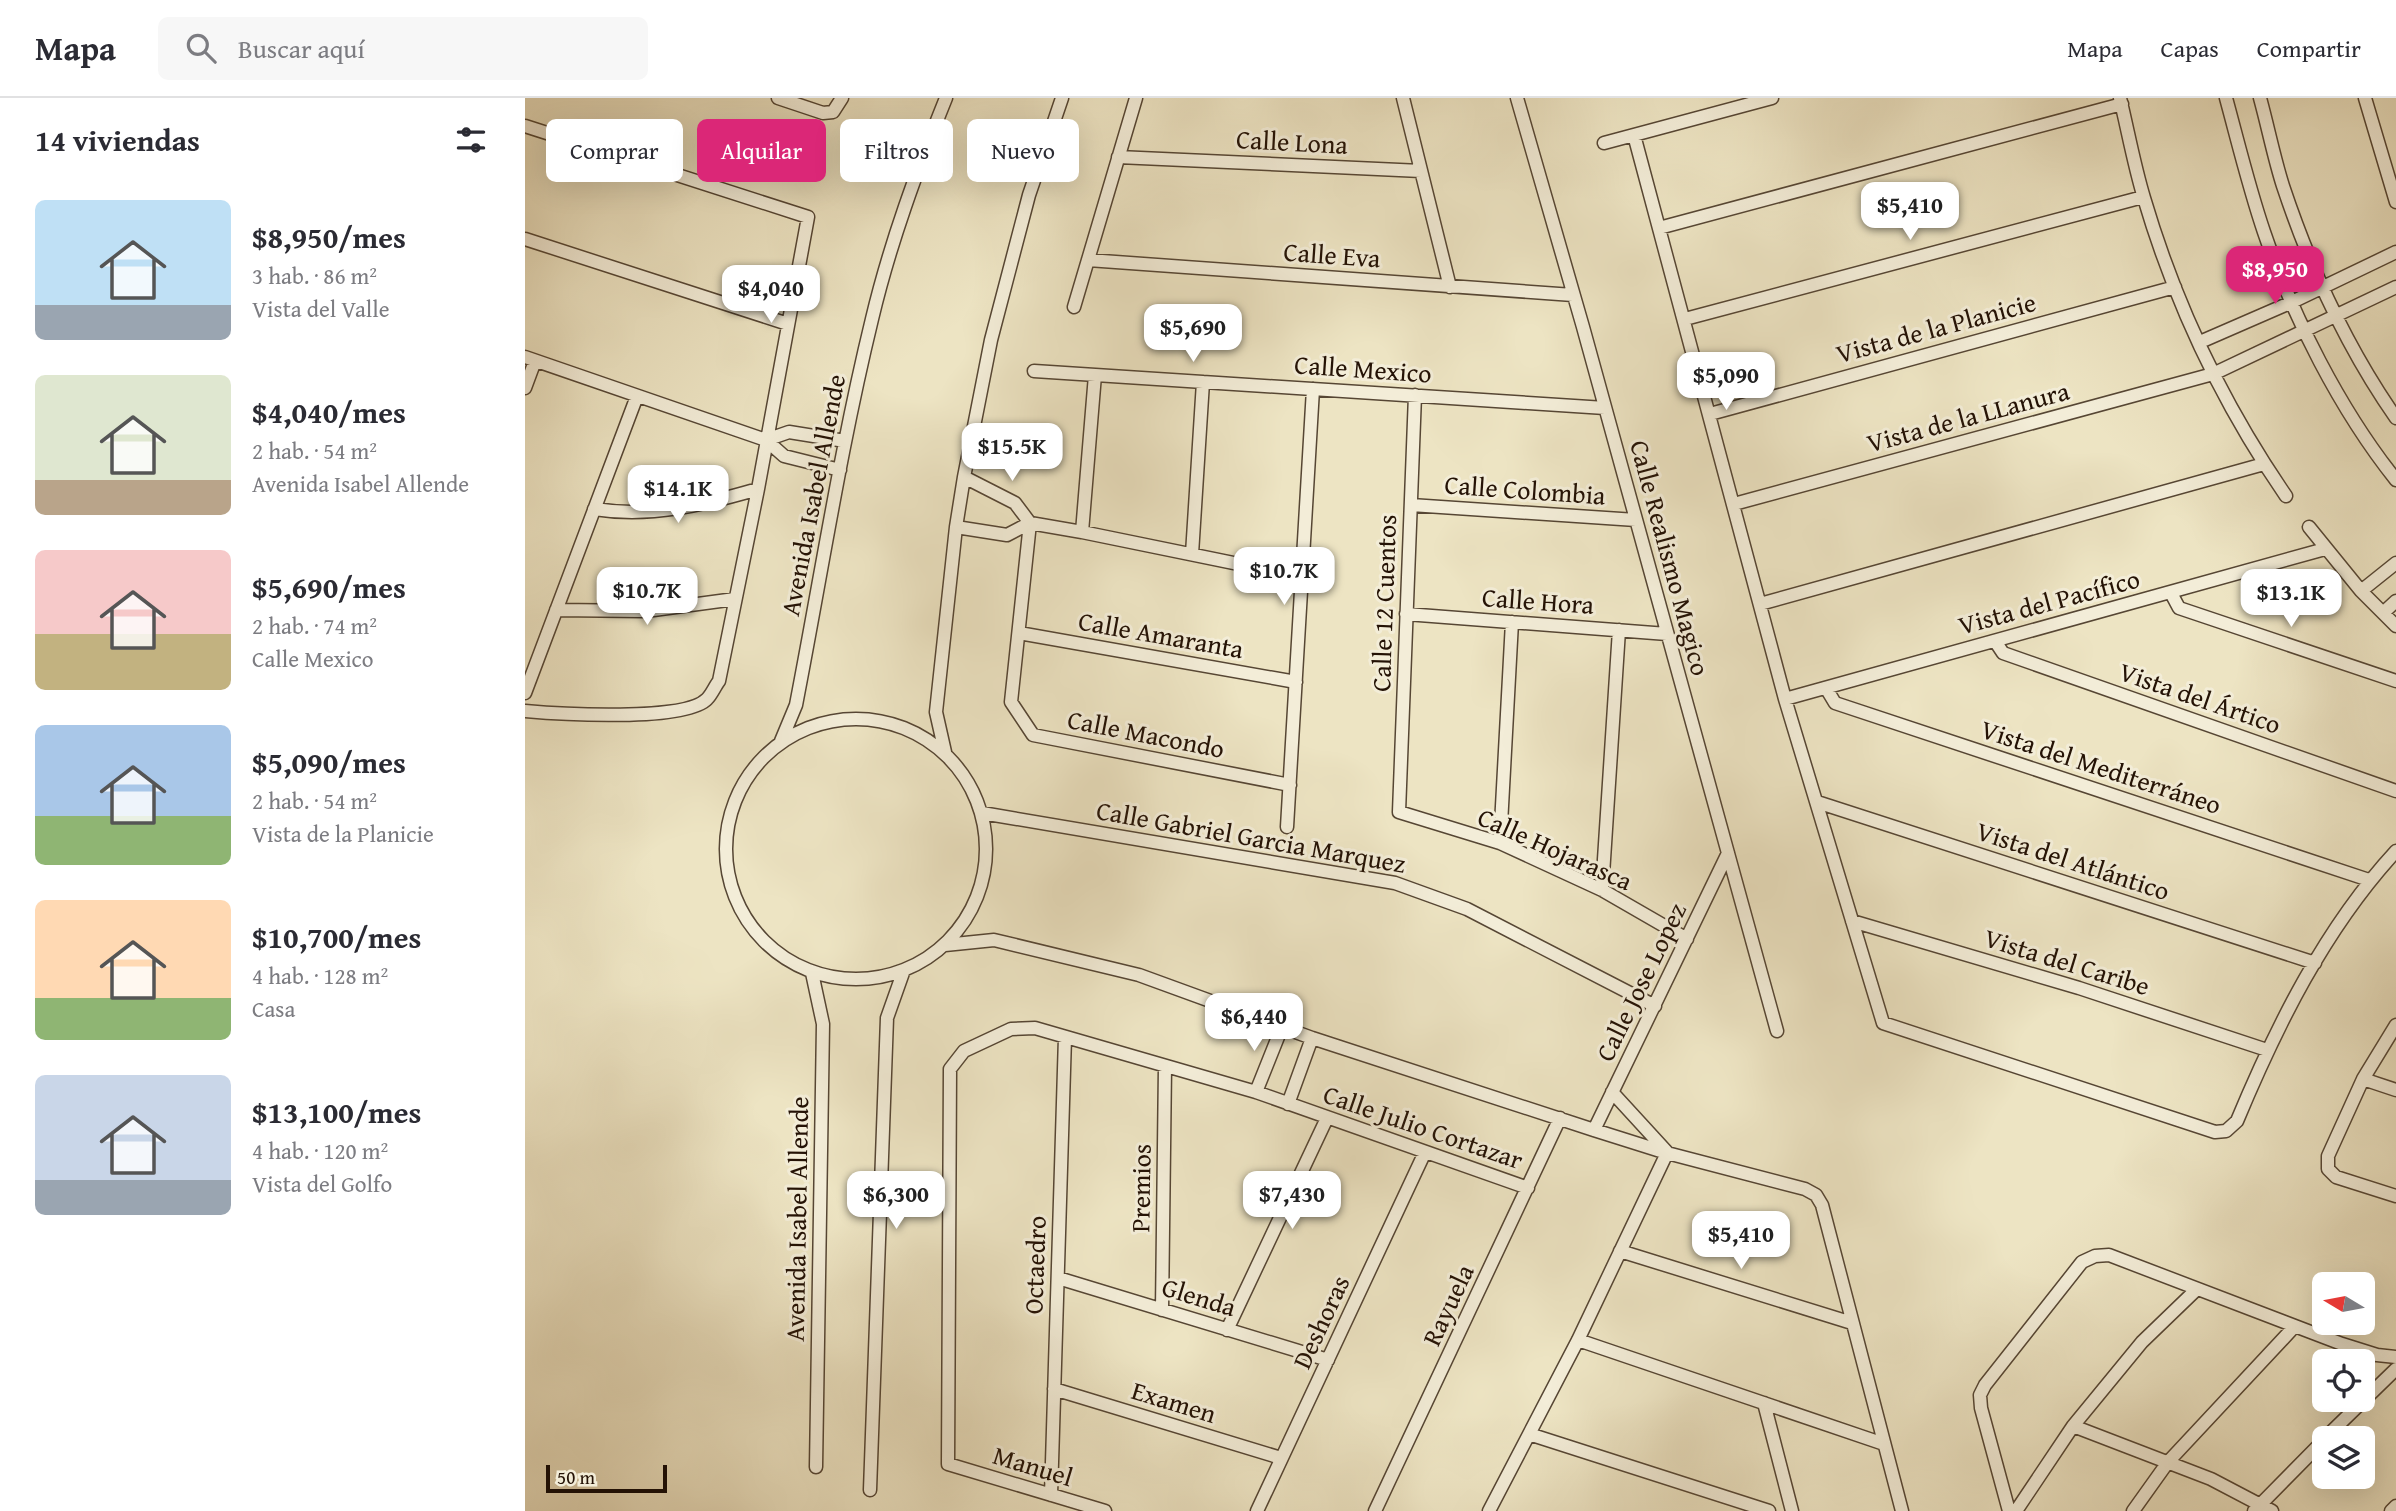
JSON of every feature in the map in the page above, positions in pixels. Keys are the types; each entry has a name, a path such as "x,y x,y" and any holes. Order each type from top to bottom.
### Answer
{"street":[{"path":"778,98 823,113 833,112 842,98"},
{"name":"Avenida Isabel Allende","path":"781,741 796,705 845,441 872,317 913,179 946,98"},
{"path":"945,752 936,712 964,477 994,327 1029,195 1062,98"},
{"path":"1074,307 1136,98"},
{"path":"1403,98 1450,287"},
{"name":"Calle Realismo Magico","path":"1517,98 1777,1031"},
{"path":"1604,143 1772,98"},
{"path":"2226,98 2264,231 2304,330 2376,455 2396,481"},
{"path":"2260,98 2283,186 2322,287 2380,395 2396,418"},
{"path":"2365,98 2392,177 2396,202"},
{"path":"1659,228 2121,101 2143,197 2175,287 2213,374 2264,464 2286,496"},
{"path":"525,126 808,217 758,489 719,681 706,701 680,710 605,716 525,711"},
{"path":"1634,135 1785,699 1883,1023 2215,1132 2226,1131 2237,1121 2267,1049 2315,962 2369,880 2396,851"},
{"name":"Calle Lona","path":"1118,157 1421,172"},
{"path":"1685,320 2143,197"},
{"path":"525,239 788,324"},
{"path":"2200,342 2396,252"},
{"name":"Calle Eva","path":"1088,260 1573,295"},
{"name":"Vista de la Planicie","path":"1710,414 2175,287"},
{"name":"Vista de la LLanura","path":"1734,504 2213,374 2396,287"},
{"path":"525,388 530,359 766,440 784,456 840,470"},
{"name":"Calle Mexico","path":"1034,371 1605,408"},
{"path":"1082,531 1094,375"},
{"path":"1192,554 1203,382"},
{"path":"1287,827 1313,389"},
{"name":"Calle 12 Cuentos","path":"1399,812 1415,395"},
{"path":"525,693 637,396"},
{"path":"766,440 789,432 845,441"},
{"path":"1760,604 2264,464"},
{"path":"964,477 1015,503 1030,523 1019,633"},
{"path":"594,509 624,514 657,512 693,506 758,489"},
{"name":"Calle Colombia","path":"1411,505 1636,520"},
{"path":"956,527 1007,535 1030,523 1082,531 1302,577"},
{"path":"2309,527 2361,591 2396,626"},
{"name":"Vista del Pacífico","path":"1785,699 2325,549"},
{"path":"2361,591 2396,563"},
{"path":"2171,593 2179,608 2396,681"},
{"path":"556,610 646,611 735,599"},
{"path":"2382,613 2396,601"},
{"name":"Calle Hora","path":"1406,614 1667,634"},
{"path":"1500,843 1512,622"},
{"path":"1602,890 1619,630"},
{"name":"Calle Amaranta","path":"1019,633 1296,682"},
{"name":"Calle Macondo","path":"1019,633 1010,702 1033,735 1290,785"},
{"name":"Vista del Ártico","path":"1995,641 2003,653 2396,791"},
{"name":"Vista del Mediterráneo","path":"1826,688 1835,703 2369,880"},
{"path":"835,720 883,720 916,732 945,752 968,780 982,813 987,849 982,884 968,917 945,945 916,966 882,978 847,980 812,973 780,956 754,932 736,901 726,867 726,831 736,796 755,766 781,741 812,725 835,720"},
{"name":"Vista del Atlántico","path":"1817,802 2315,962"},
{"name":"Calle Hojarasca","path":"1399,812 1500,843 1602,890 1687,939"},
{"name":"Calle Gabriel Garcia Marquez","path":"982,813 1395,883 1467,909 1655,1006"},
{"name":"Calle Jose Lopez","path":"1594,1130 1728,853"},
{"name":"Vista del Caribe","path":"1852,921 2079,988 2267,1049"},
{"path":"945,945 994,940 1139,975 1312,1038 1594,1130 1667,1153 1805,1189 1816,1195 1822,1205 1902,1511"},
{"path":"870,1490 887,1018 904,970"},
{"name":"Avenida Isabel Allende","path":"812,973 824,1024 816,1468"},
{"path":"2396,1025 2363,1079 2328,1156 2328,1169 2336,1177 2396,1196"},
{"path":"1256,1092 1282,1027"},
{"name":"Calle Julio Cortazar","path":"948,1464 950,1069 964,1051 1011,1029 1035,1028 1256,1092 1528,1188"},
{"name":"Octaedro","path":"1051,1495 1065,1037"},
{"path":"1288,1104 1312,1038"},
{"name":"Premios","path":"1162,1310 1165,1066"},
{"path":"2363,1079 2396,1090"},
{"path":"1612,1092 1667,1153"},
{"path":"1227,1329 1327,1118"},
{"name":"Rayuela","path":"1375,1511 1560,1118"},
{"name":"Deshoras","path":"1257,1511 1426,1152"},
{"path":"1489,1511 1578,1340 1667,1153"},
{"path":"1620,1251 1852,1323"},
{"path":"2009,1511 1981,1408 1980,1395 1985,1385 2082,1262 2095,1255 2109,1255 2342,1344 2377,1355 2396,1357"},
{"name":"Glenda","path":"1058,1278 1328,1360"},
{"path":"2016,1511 2073,1426 2142,1342 2197,1289"},
{"path":"2133,1511 2168,1462 2295,1326"},
{"path":"1578,1340 1884,1444"},
{"path":"2338,1426 2396,1369"},
{"name":"Examen","path":"1054,1389 1282,1458"},
{"path":"1764,1403 1792,1511"},
{"path":"2073,1426 2211,1479 2256,1508 2272,1511"},
{"path":"1529,1434 1769,1511"},
{"path":"2256,1508 2312,1452"},
{"name":"Manuel","path":"948,1464 1105,1511"},
{"path":"2391,1511 2396,1506"}]}
